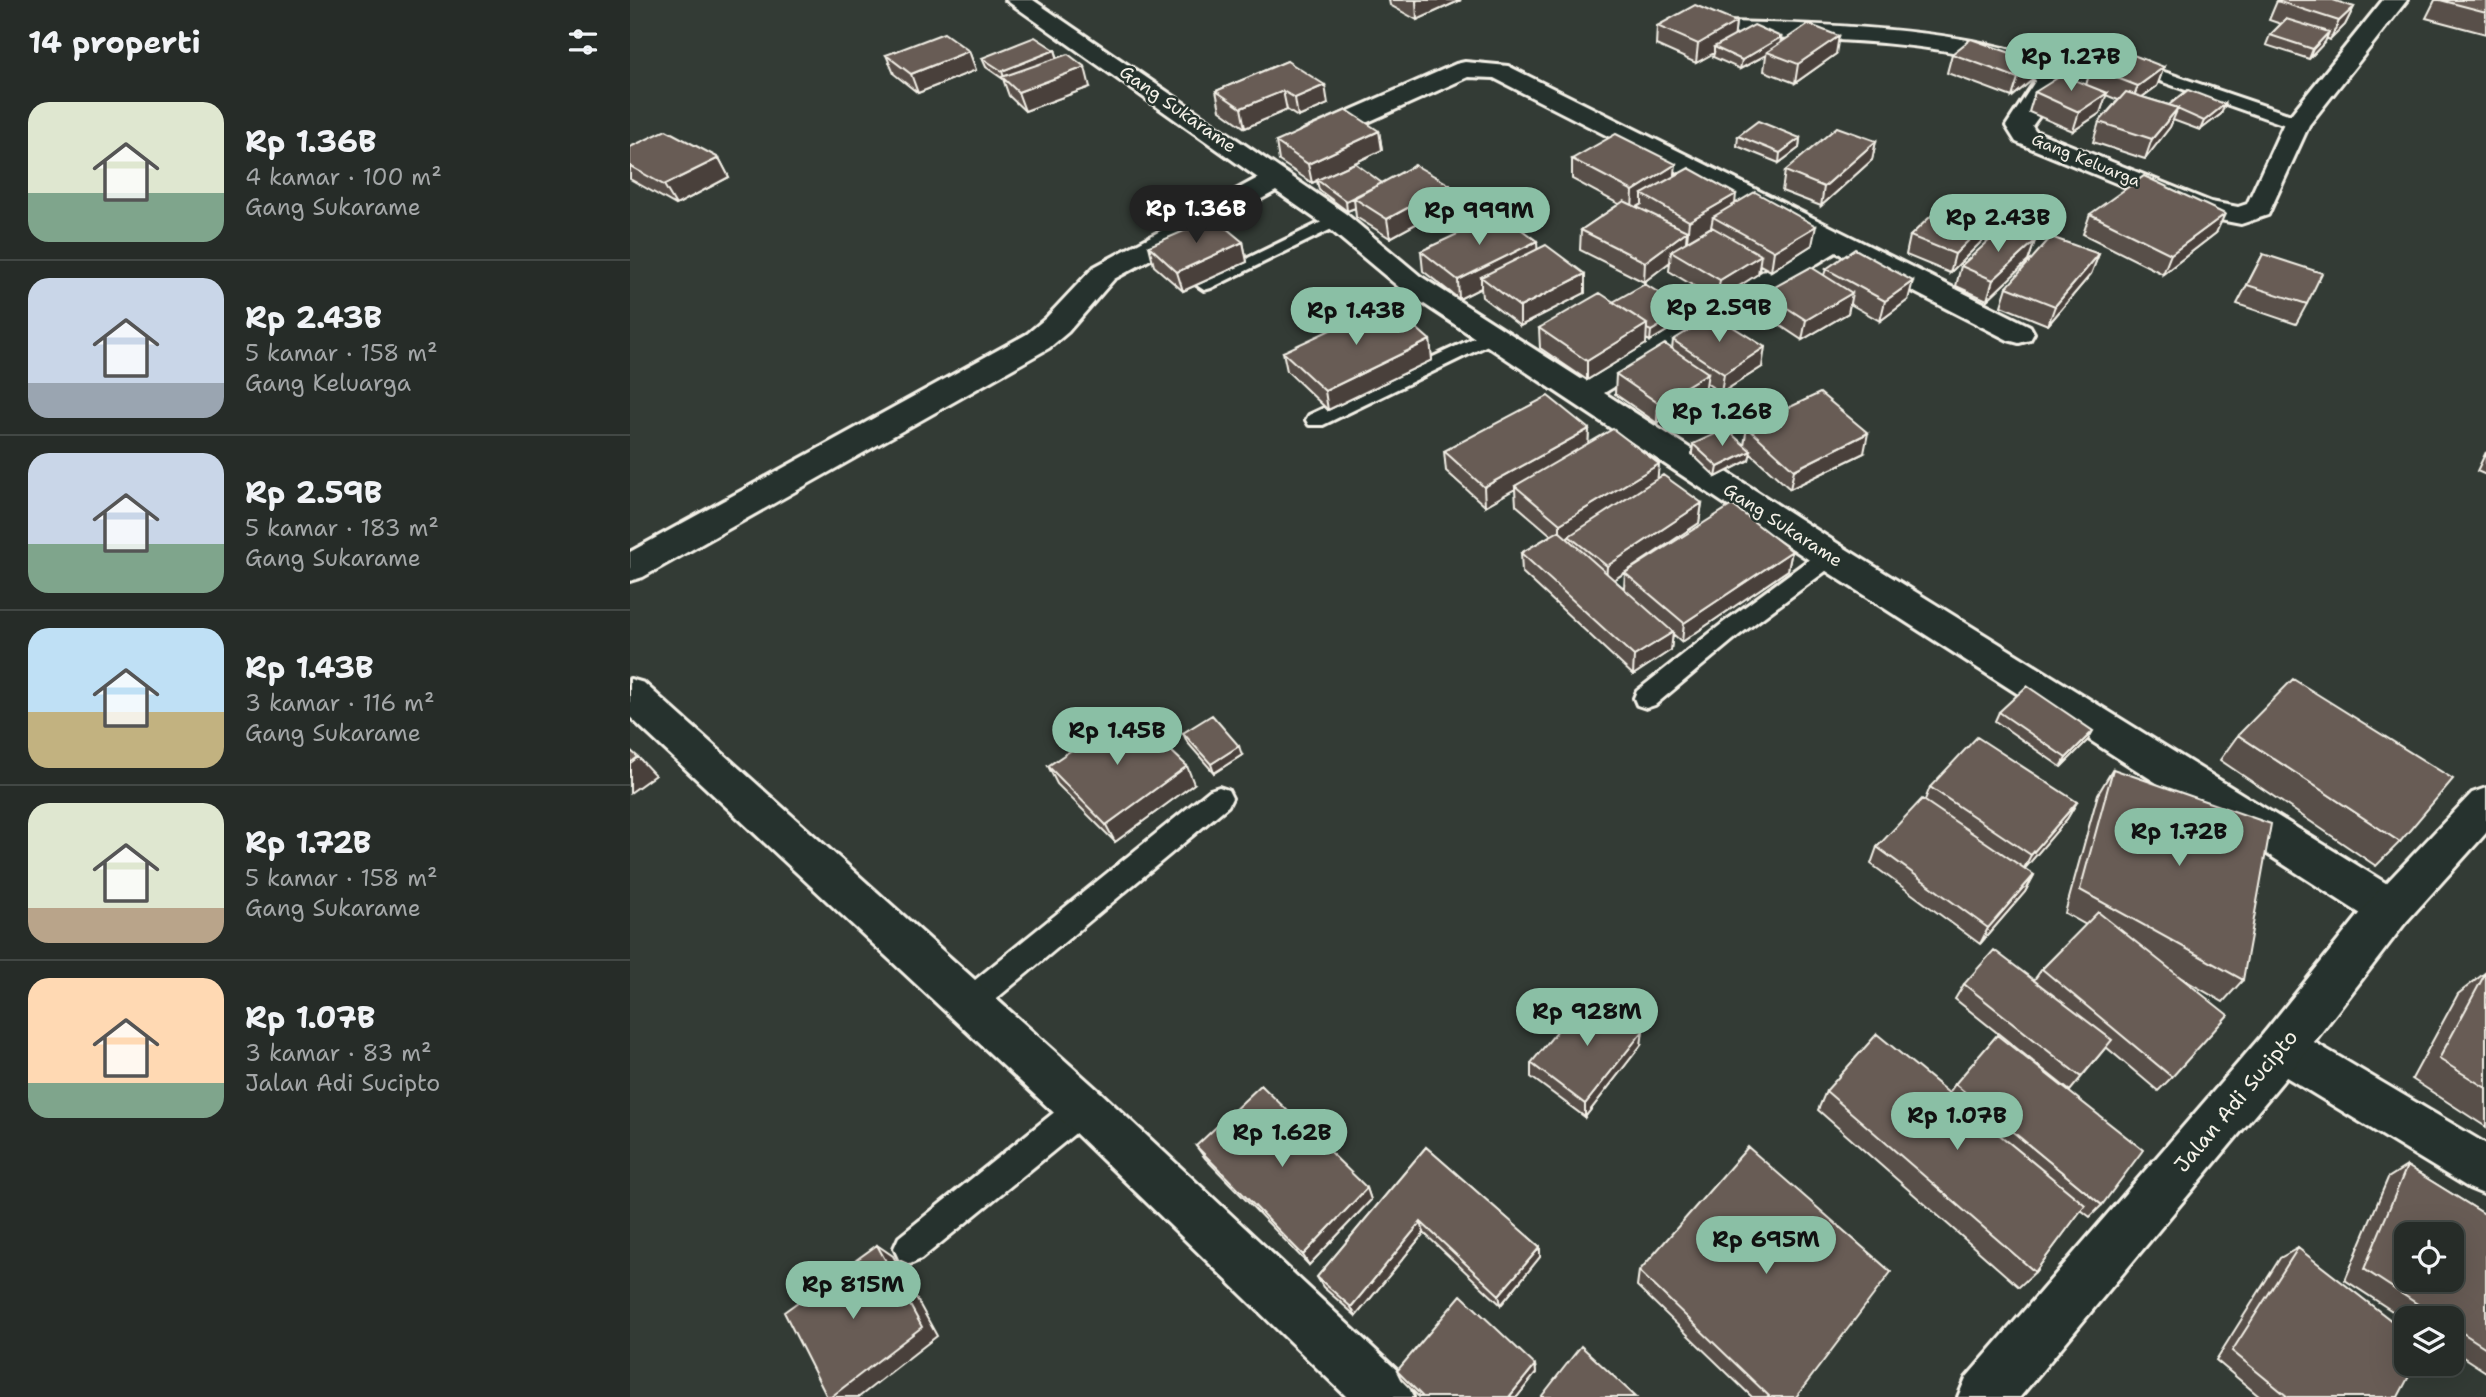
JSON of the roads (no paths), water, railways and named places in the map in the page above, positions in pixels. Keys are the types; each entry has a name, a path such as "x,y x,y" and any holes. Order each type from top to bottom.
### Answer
{"street":[{"name":"Gang Sukarame","path":"1018,0 1275,160 1336,220 1410,282 1830,556 2390,909"},
{"name":"Gang Keluarga","path":"1716,29 1844,34 1948,46 2024,61 2043,69 2049,78 2047,90 2030,107 2019,126 2025,136 2222,214 2241,216 2258,209 2297,123 2395,0"},
{"path":"630,568 1038,341 1057,325 1104,273 1275,160 1465,69 1487,68 1585,113 2019,333"},
{"path":"1581,393 1834,241"},
{"path":"630,694 1083,1108 1386,1397"},
{"name":"Jalan Adi Sucipto","path":"1985,1397 2281,1048 2390,909 2486,805"},
{"path":"2281,1048 2486,1171"}],"lane":[{"path":"2116,61 2297,123"},
{"path":"1204,284 1336,220"},
{"path":"1316,420 1493,335"},
{"path":"1646,698 1731,629 1830,556"},
{"path":"969,1003 1219,798"},
{"path":"910,1248 1083,1108"}]}
